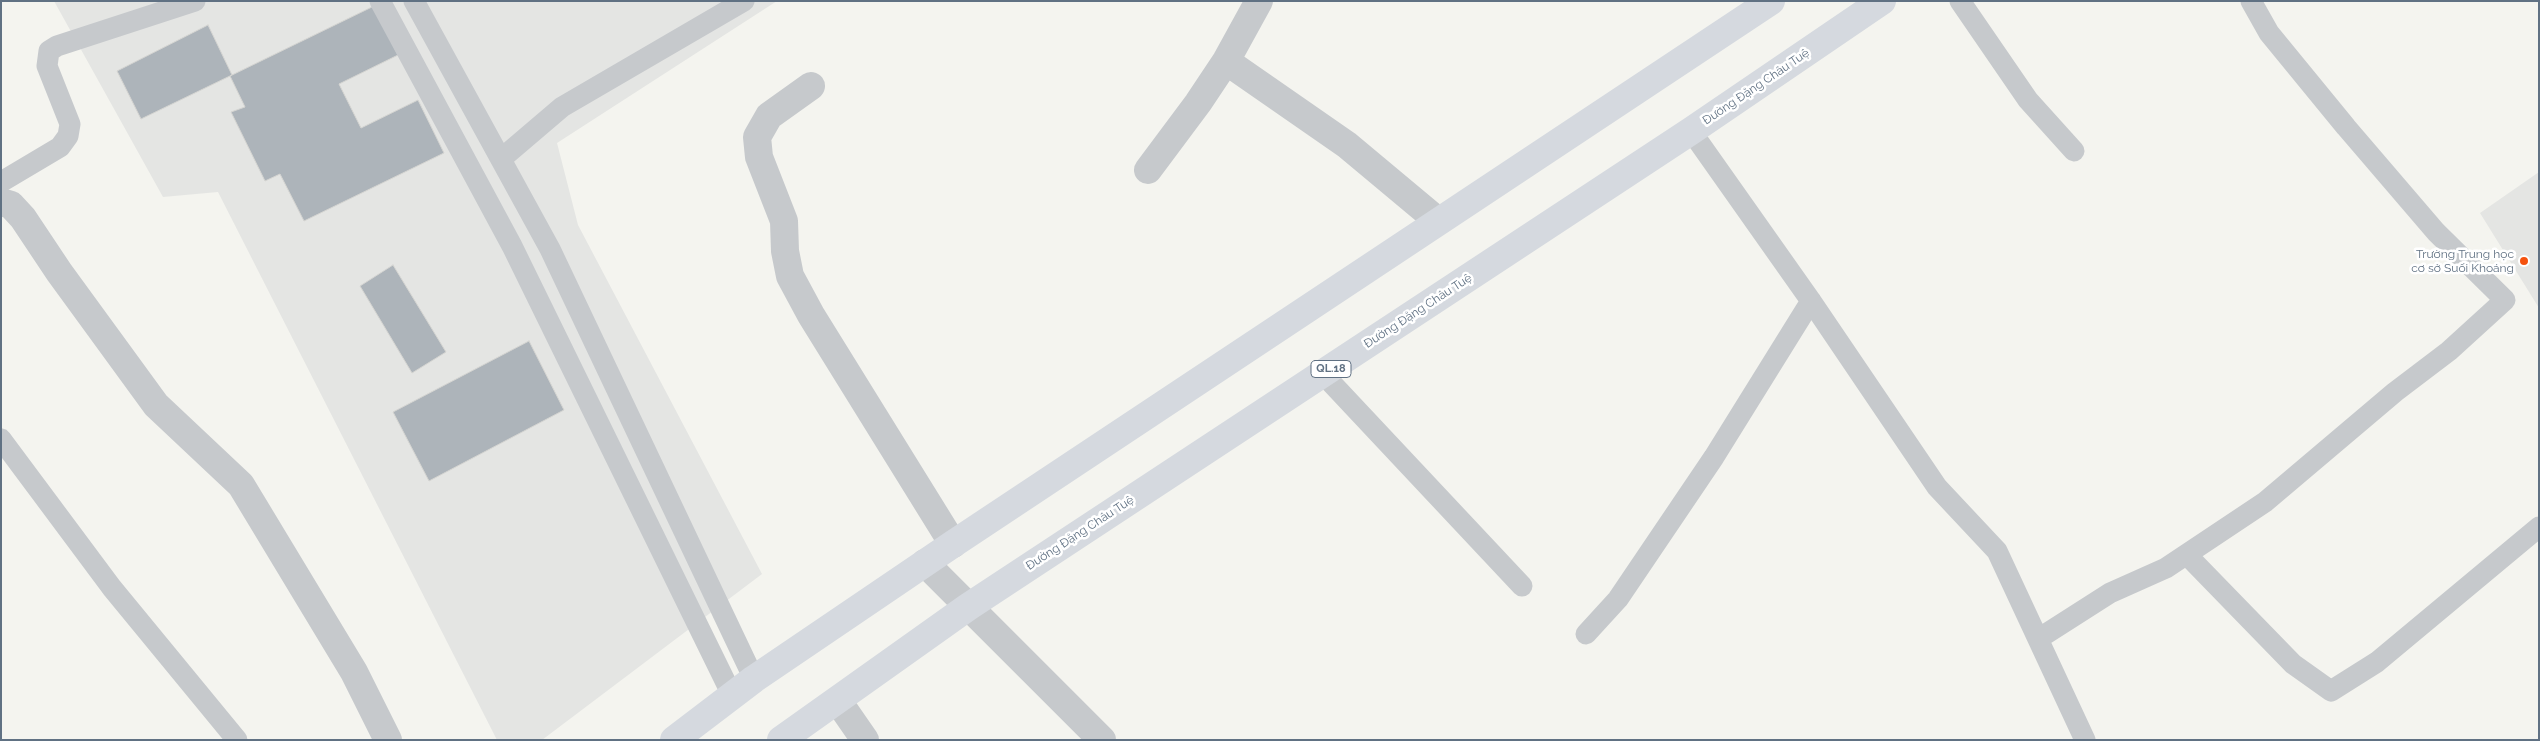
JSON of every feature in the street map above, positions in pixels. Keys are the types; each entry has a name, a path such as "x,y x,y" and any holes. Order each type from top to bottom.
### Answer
{"main road":[{"path":"674,740 754,679 953,544 1770,1"},
{"name":"Đường Đặng Châu Tuệ","path":"781,740 968,606 1691,131 1882,1"}],"street":[{"path":"1148,170 1198,103 1226,61 1259,1"},
{"path":"1226,61 1347,145 1438,222"},
{"path":"810,86 769,116 758,137 759,157 784,221 785,251 790,276 811,315 953,544"},
{"path":"1,202 11,205 24,218 59,272 156,405 241,485 354,672 388,740"},
{"path":"925,563 1102,740"},
{"path":"838,701 865,740"}],"lane":[{"path":"1,182 60,147 68,136 70,124 47,66 49,52 57,46 195,1"},
{"path":"380,1 512,246 732,695"},
{"path":"414,1 550,249 754,679"},
{"path":"501,159 562,107 744,1"},
{"path":"1960,1 2028,100 2074,151"},
{"path":"2038,639 2110,593 2166,568 2265,502 2395,392 2450,351 2506,300 2436,232 2346,127 2269,33 2251,1"},
{"path":"1691,131 1811,301 1936,487 1997,551 2085,740"},
{"path":"1586,634 1618,599 1709,465 1811,301"},
{"path":"1323,374 1522,586"},
{"path":"1,440 112,588 237,740"},
{"path":"2187,554 2293,664 2331,691 2377,662 2539,527"}],"shaded area":[{"path":"54,1 777,1 557,143 578,225 762,574 542,740 497,740 218,192 163,197"},
{"name":"Trường Trung học cơ sở Suối Khoáng","path":"2539,172 2539,308 2480,213"}],"building":[{"path":"374,6 398,55 339,84 361,128 418,100 444,153 304,221 280,174 265,181 231,112 245,107 230,76"},
{"path":"208,25 232,75 141,119 117,71"},
{"path":"393,265 446,352 412,373 360,286"},
{"path":"529,341 564,410 429,481 393,412"}],"place":[{"name":"Trường Trung học cơ sở Suối Khoáng","path":"2524,261"}]}
